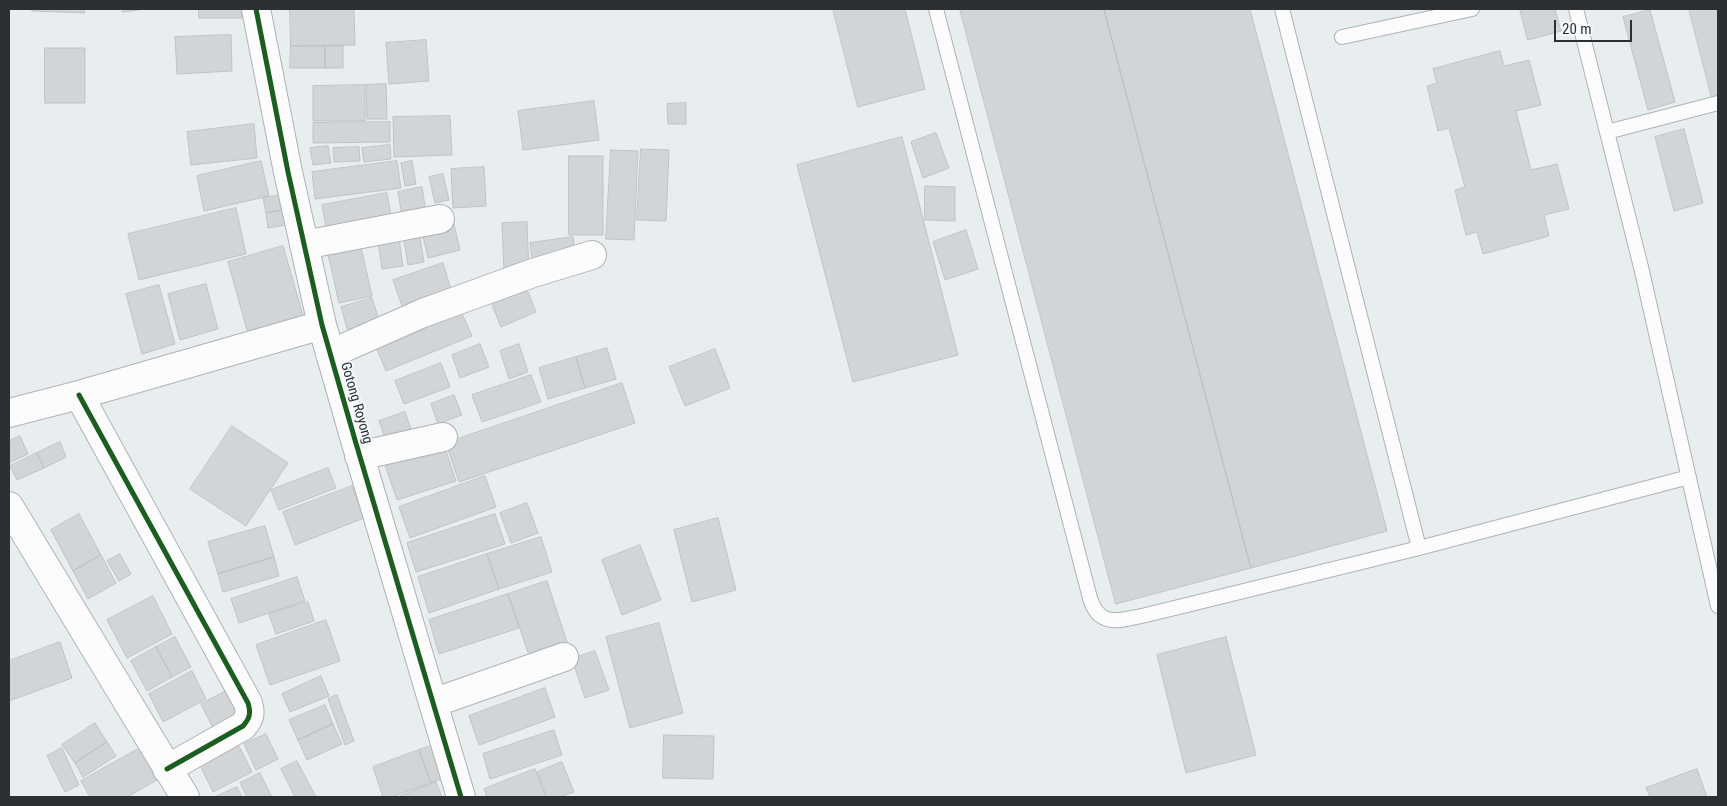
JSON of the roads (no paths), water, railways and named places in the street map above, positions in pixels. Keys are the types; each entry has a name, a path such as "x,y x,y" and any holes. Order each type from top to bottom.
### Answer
{"street":[{"name":"Gotong Royong","path":"256,9 288,172 322,325 359,456 461,797"},
{"path":"304,245 440,219"},
{"path":"330,354 423,313 533,273 592,255"},
{"path":"9,413 79,395 322,325"},
{"path":"79,395 248,703 250,711 249,717 243,726 167,769"},
{"path":"359,456 443,436"},
{"path":"9,506 185,797"},
{"path":"432,703 564,657"}],"lane":[{"path":"936,9 1077,551 1093,609 1097,614 1113,621 1146,615 1420,548 1689,477"},
{"path":"1282,9 1420,548"},
{"path":"1342,37 1472,9"},
{"path":"1576,9 1641,267 1718,606"},
{"path":"1607,132 1718,103"}]}
